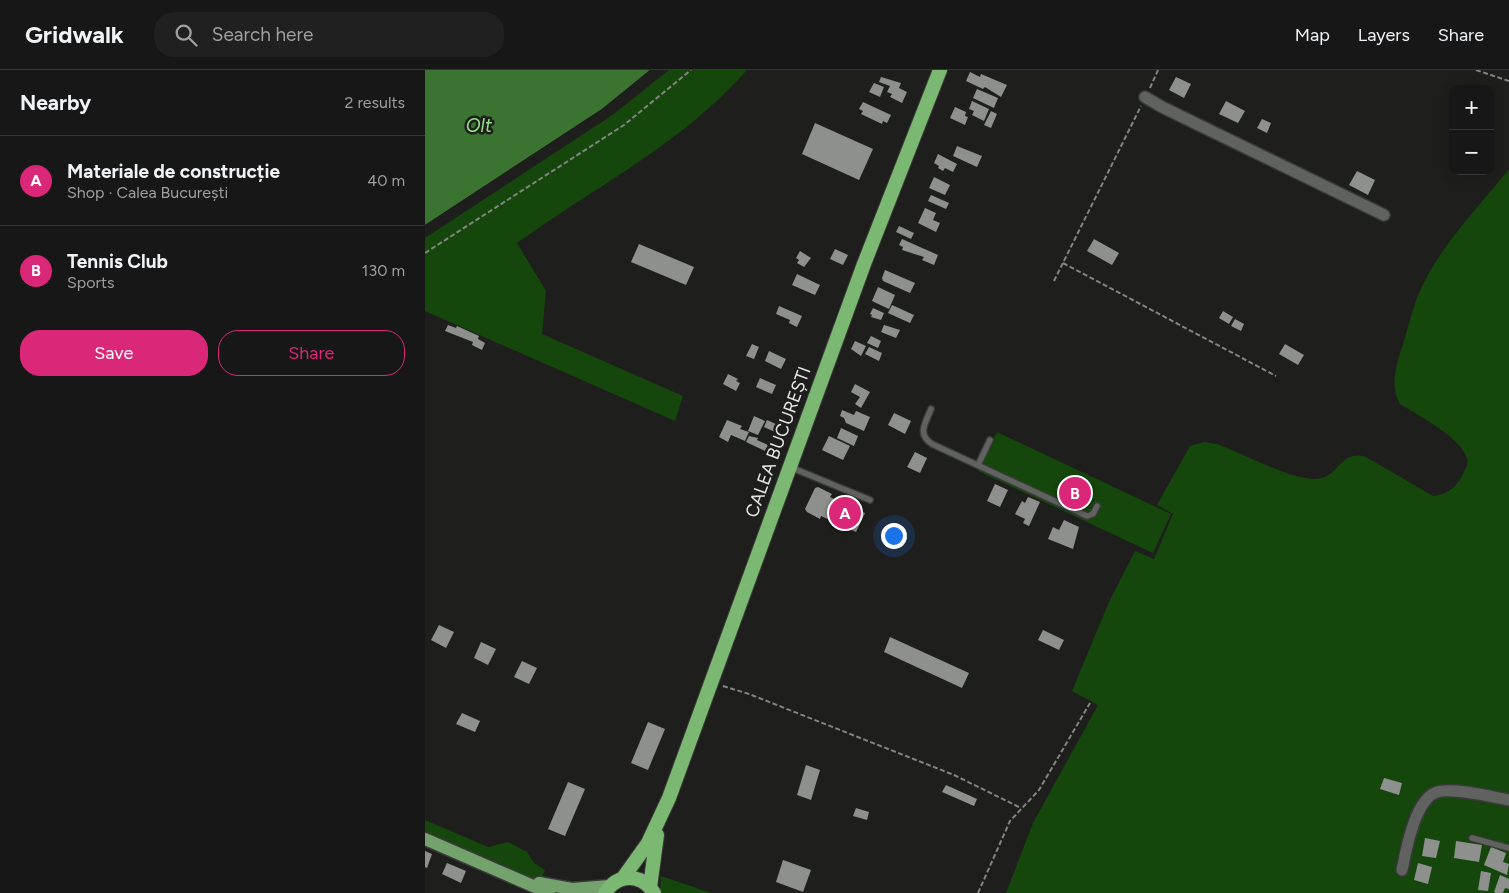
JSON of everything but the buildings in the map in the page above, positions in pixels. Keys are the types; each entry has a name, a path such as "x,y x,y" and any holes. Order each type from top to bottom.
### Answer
{"highway":[{"name":"CALEA BUCUREȘTI","path":"607,890 623,878 656,829 864,264 940,70"},
{"name":"CALEA BUCUREȘTI","path":"652,890 656,829"},
{"name":"CALEA BUCUREȘTI","path":"623,878 638,879 652,890"}],"main road":[{"path":"425,840 549,893"},
{"path":"522,880 571,889 607,890"}],"street":[{"path":"1145,97 1384,215"},
{"path":"1402,870 1414,824 1422,804 1429,795 1438,791 1455,792 1509,800"}],"lane":[{"path":"931,409 922,432 923,436 933,444 1087,516 1093,514 1097,506"},
{"path":"978,465 990,440"},
{"path":"790,466 870,500"},
{"path":"1472,838 1509,848"}],"path":[{"path":"425,253 625,125 691,70"},
{"path":"1054,281 1158,70"},
{"path":"1476,70 1509,81"},
{"path":"1063,263 1276,376"},
{"path":"710,684 749,694 914,759 954,775 1021,808"},
{"path":"977,893 1004,831 1021,808 1039,790 1090,703"}],"shaded area":[{"path":"669,70 747,70 722,96 667,142 517,243 546,291 542,334 683,396 675,421 425,311 425,238 611,116"},
{"path":"1509,169 1509,893 1006,893 1033,823 1098,705 1072,691 1109,602 1135,551 1154,559 1173,514 1157,505 1190,446 1204,442 1217,444 1280,471 1316,479 1330,474 1350,457 1366,457 1433,496 1446,493 1459,481 1468,462 1465,453 1459,445 1440,429 1400,404 1395,390 1395,374 1414,306 1427,276 1460,228"},
{"path":"997,432 1171,514 1153,553 978,471"},
{"path":"425,820 488,847 508,842 527,852 534,863 545,870 536,892 425,844"},
{"path":"661,876 711,893 660,893"}],"water":[{"name":"Olt","path":"425,70 650,70 602,109 425,225"}],"pier":[{"path":"650,70 652,72 604,111 425,228 425,225 602,109"}],"place":[{"name":"Tennis Club","path":"1075,493"},
{"name":"Materiale de construcție","path":"845,513"}]}
